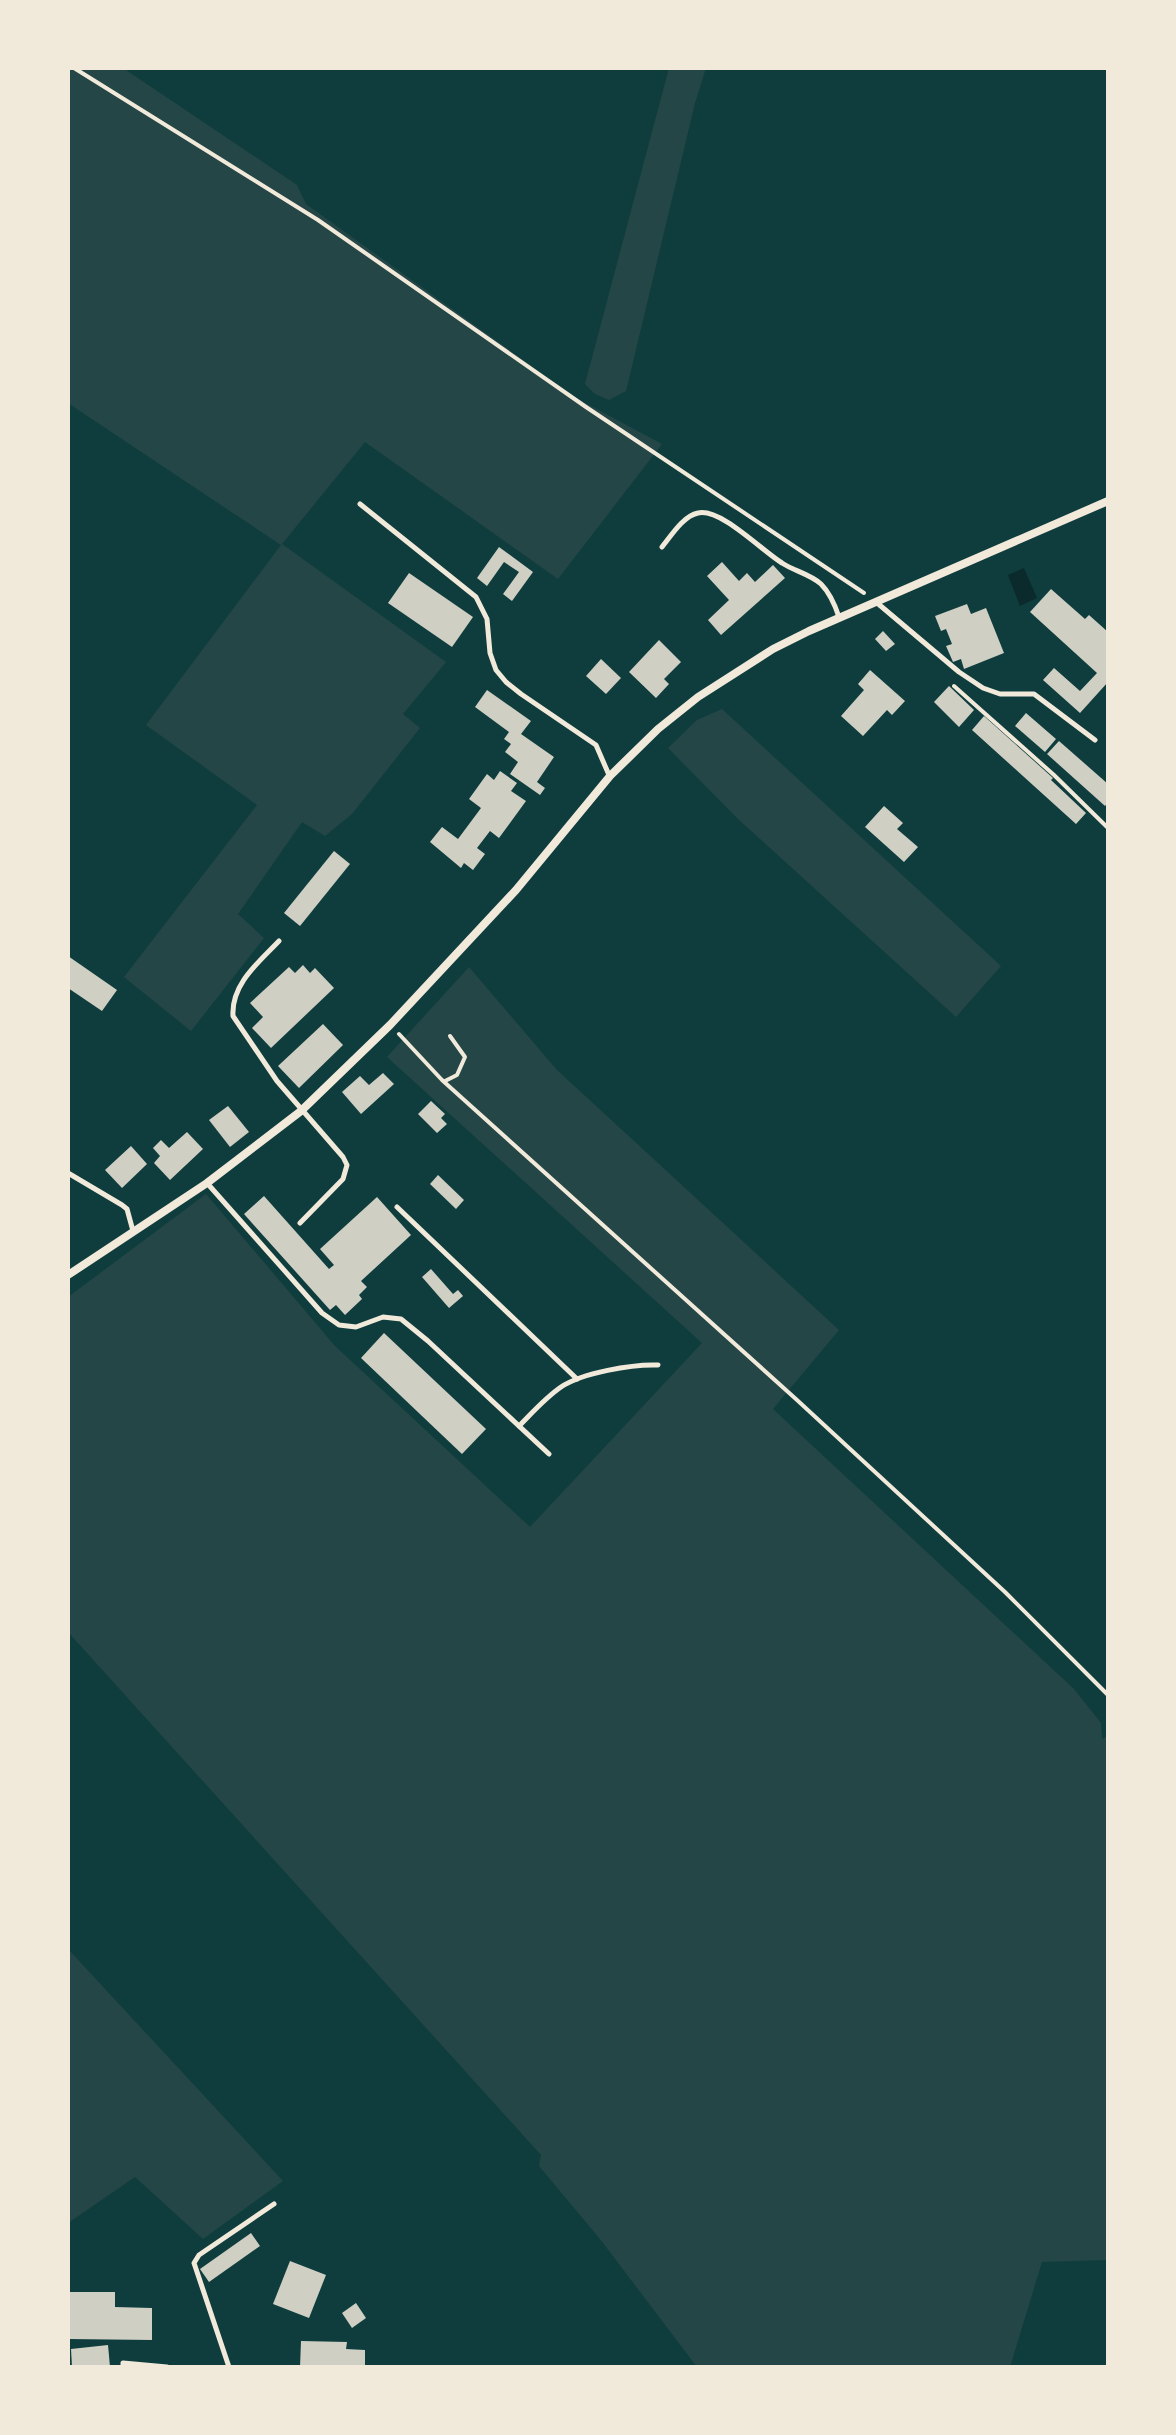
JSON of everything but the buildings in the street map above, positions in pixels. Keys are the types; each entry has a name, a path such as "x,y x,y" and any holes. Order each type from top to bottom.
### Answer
{"street":[{"path":"68,1275 207,1183 301,1111 390,1025 516,890 610,776 658,729 698,697 773,649 839,617 1108,501"}],"lane":[{"path":"360,504 476,597 487,619 490,653 496,670 521,694 596,745 610,776"},
{"path":"662,547 686,518 693,514 709,513 782,563 822,585 834,602 839,617"},
{"path":"876,601 959,672 983,688 1000,694 1034,694 1095,740"},
{"path":"279,941 240,985 232,1003 233,1016 253,1048 347,1165 343,1179 300,1223"},
{"path":"68,1173 127,1209 133,1231"},
{"path":"207,1183 322,1313 339,1325 356,1327 383,1317 401,1319 411,1325 549,1454"},
{"path":"397,1207 577,1379"},
{"path":"519,1426 553,1393 577,1379 643,1365 658,1365"},
{"path":"229,2367 194,2263 199,2255 274,2204"},
{"path":"123,2367 123,2363 167,2367"}],"path":[{"path":"74,68 318,220 586,407 876,601"},
{"path":"943,677 1054,775 1108,828"},
{"path":"390,1025 442,1080 1005,1592 1108,1695"},
{"path":"442,1080 448,1081 457,1075 464,1064 465,1057 450,1036"}],"shaded area":[{"path":"68,68 123,68 297,185 306,204 576,398 662,444 558,579 365,442 282,544 446,662 403,714 420,728 352,814 325,836 302,822 238,914 264,938 191,1031 124,977 257,805 146,725 281,545 68,403"},
{"path":"669,68 706,68 626,391 609,400 595,394 585,384"},
{"path":"1024,568 1037,598 1020,606 1008,575"},
{"path":"722,709 1001,966 956,1017 737,818 668,748 697,720"},
{"path":"469,967 557,1070 839,1330 773,1409 1074,1689 1101,1723 1102,1739 1108,1736 1108,2260 1042,2262 1010,2367 697,2367 600,2239 539,2166 541,2155 68,1632 68,1297 206,1194 335,1346 530,1527 702,1343 387,1057"},
{"path":"68,1949 283,2181 203,2239 135,2177 68,2223"}]}
